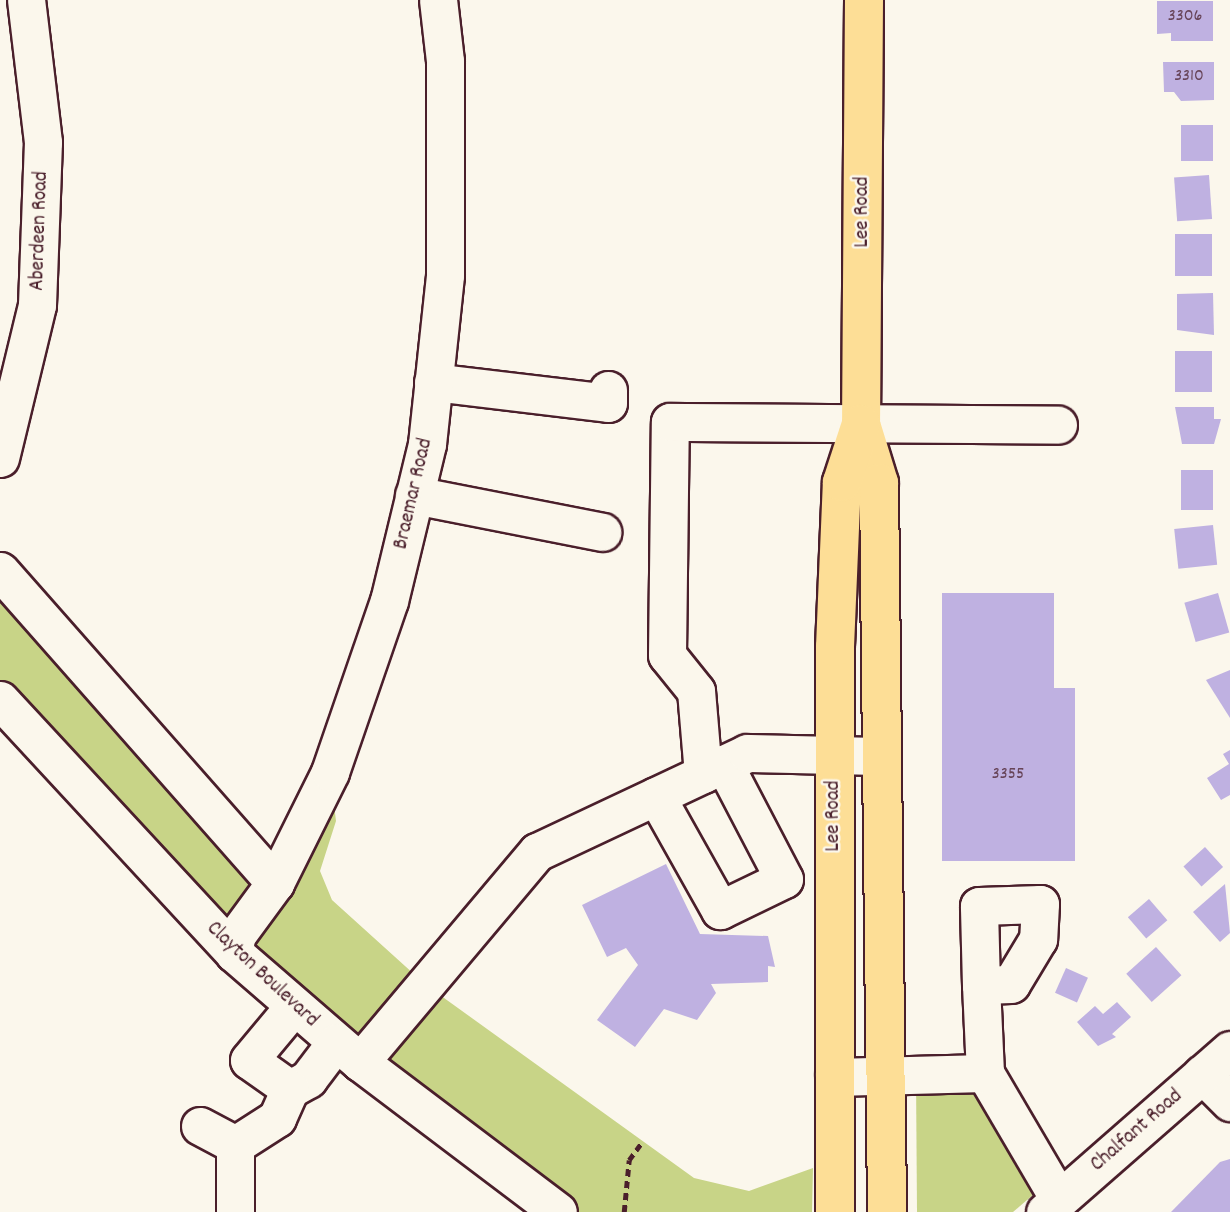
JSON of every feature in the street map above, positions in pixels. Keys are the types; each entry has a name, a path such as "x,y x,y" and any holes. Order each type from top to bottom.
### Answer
{"main road":[{"name":"Lee Road","path":"864,0 861,424 879,483 887,1212"},
{"name":"Lee Road","path":"835,1212 834,755 842,482 861,424"}],"street":[{"name":"Aberdeen Road","path":"0,458 37,305 43,142 26,0"},
{"name":"Braemar Road","path":"234,953 240,929 275,883 330,772 389,601 414,495 433,382 445,275 445,61 438,0"},
{"path":"433,382 608,403 608,390"},
{"path":"656,796 720,910 785,879 713,769 696,691 667,655 670,422 1058,425"},
{"path":"414,495 522,518 600,540"},
{"path":"0,571 275,883"},
{"name":"Clayton Boulevard","path":"0,699 234,953 348,1052 558,1212"},
{"path":"234,1145 277,1118 290,1089 348,1052 537,852 747,753 880,755"},
{"path":"981,985 985,1073 1052,1205"},
{"path":"290,1089 249,1060 293,1006"},
{"name":"Chalfant Road","path":"1052,1205 1230,1050"},
{"path":"835,1077 985,1073"},
{"path":"1202,1074 1230,1101"},
{"path":"200,1126 234,1145"},
{"path":"234,1145 234,1212"}],"path":[{"path":"624,1212 629,1160 642,1142"}],"green space":[{"path":"0,571 275,882 330,772 336,821 320,871 332,900 426,985 694,1178 749,1191 813,1168 812,1212 558,1212 360,1062 0,700"},
{"path":"985,1073 1049,1181 1013,1212 917,1212 916,1076"}],"building":[{"path":"1157,1 1213,1 1213,41 1171,41 1171,33 1157,34"},
{"path":"1163,62 1214,62 1214,100 1181,101 1174,92 1164,92"},
{"path":"1181,125 1213,125 1213,161 1181,161"},
{"path":"1209,175 1212,219 1177,221 1174,177"},
{"path":"1175,234 1212,234 1212,276 1175,276"},
{"path":"1213,293 1214,335 1177,330 1177,294"},
{"path":"1175,351 1212,351 1212,392 1175,392"},
{"path":"1175,407 1214,407 1214,419 1221,419 1214,444 1182,444"},
{"path":"1181,470 1213,470 1213,510 1181,510"},
{"path":"1213,525 1217,565 1178,569 1174,529"},
{"path":"942,593 1054,593 1054,688 1075,688 1075,861 942,861"},
{"path":"1218,593 1229,632 1196,642 1184,603"},
{"path":"1230,670 1230,718 1206,680"},
{"path":"1230,750 1230,795 1221,800 1207,778 1229,764 1223,754"},
{"path":"1205,847 1223,867 1202,886 1183,866"},
{"path":"666,864 700,934 768,936 775,967 768,966 768,982 711,984 716,993 697,1020 664,1009 635,1047 597,1020 638,965 626,948 607,957 582,905"},
{"path":"1225,884 1230,933 1220,942 1193,912"},
{"path":"1149,899 1167,920 1146,939 1128,917"},
{"path":"1156,947 1181,975 1152,1002 1126,974"},
{"path":"1066,968 1088,978 1077,1002 1055,993"},
{"path":"1117,1002 1131,1017 1112,1034 1116,1037 1098,1046 1077,1022 1095,1006 1103,1014"},
{"path":"1230,1159 1230,1212 1171,1212 1220,1162"}]}
